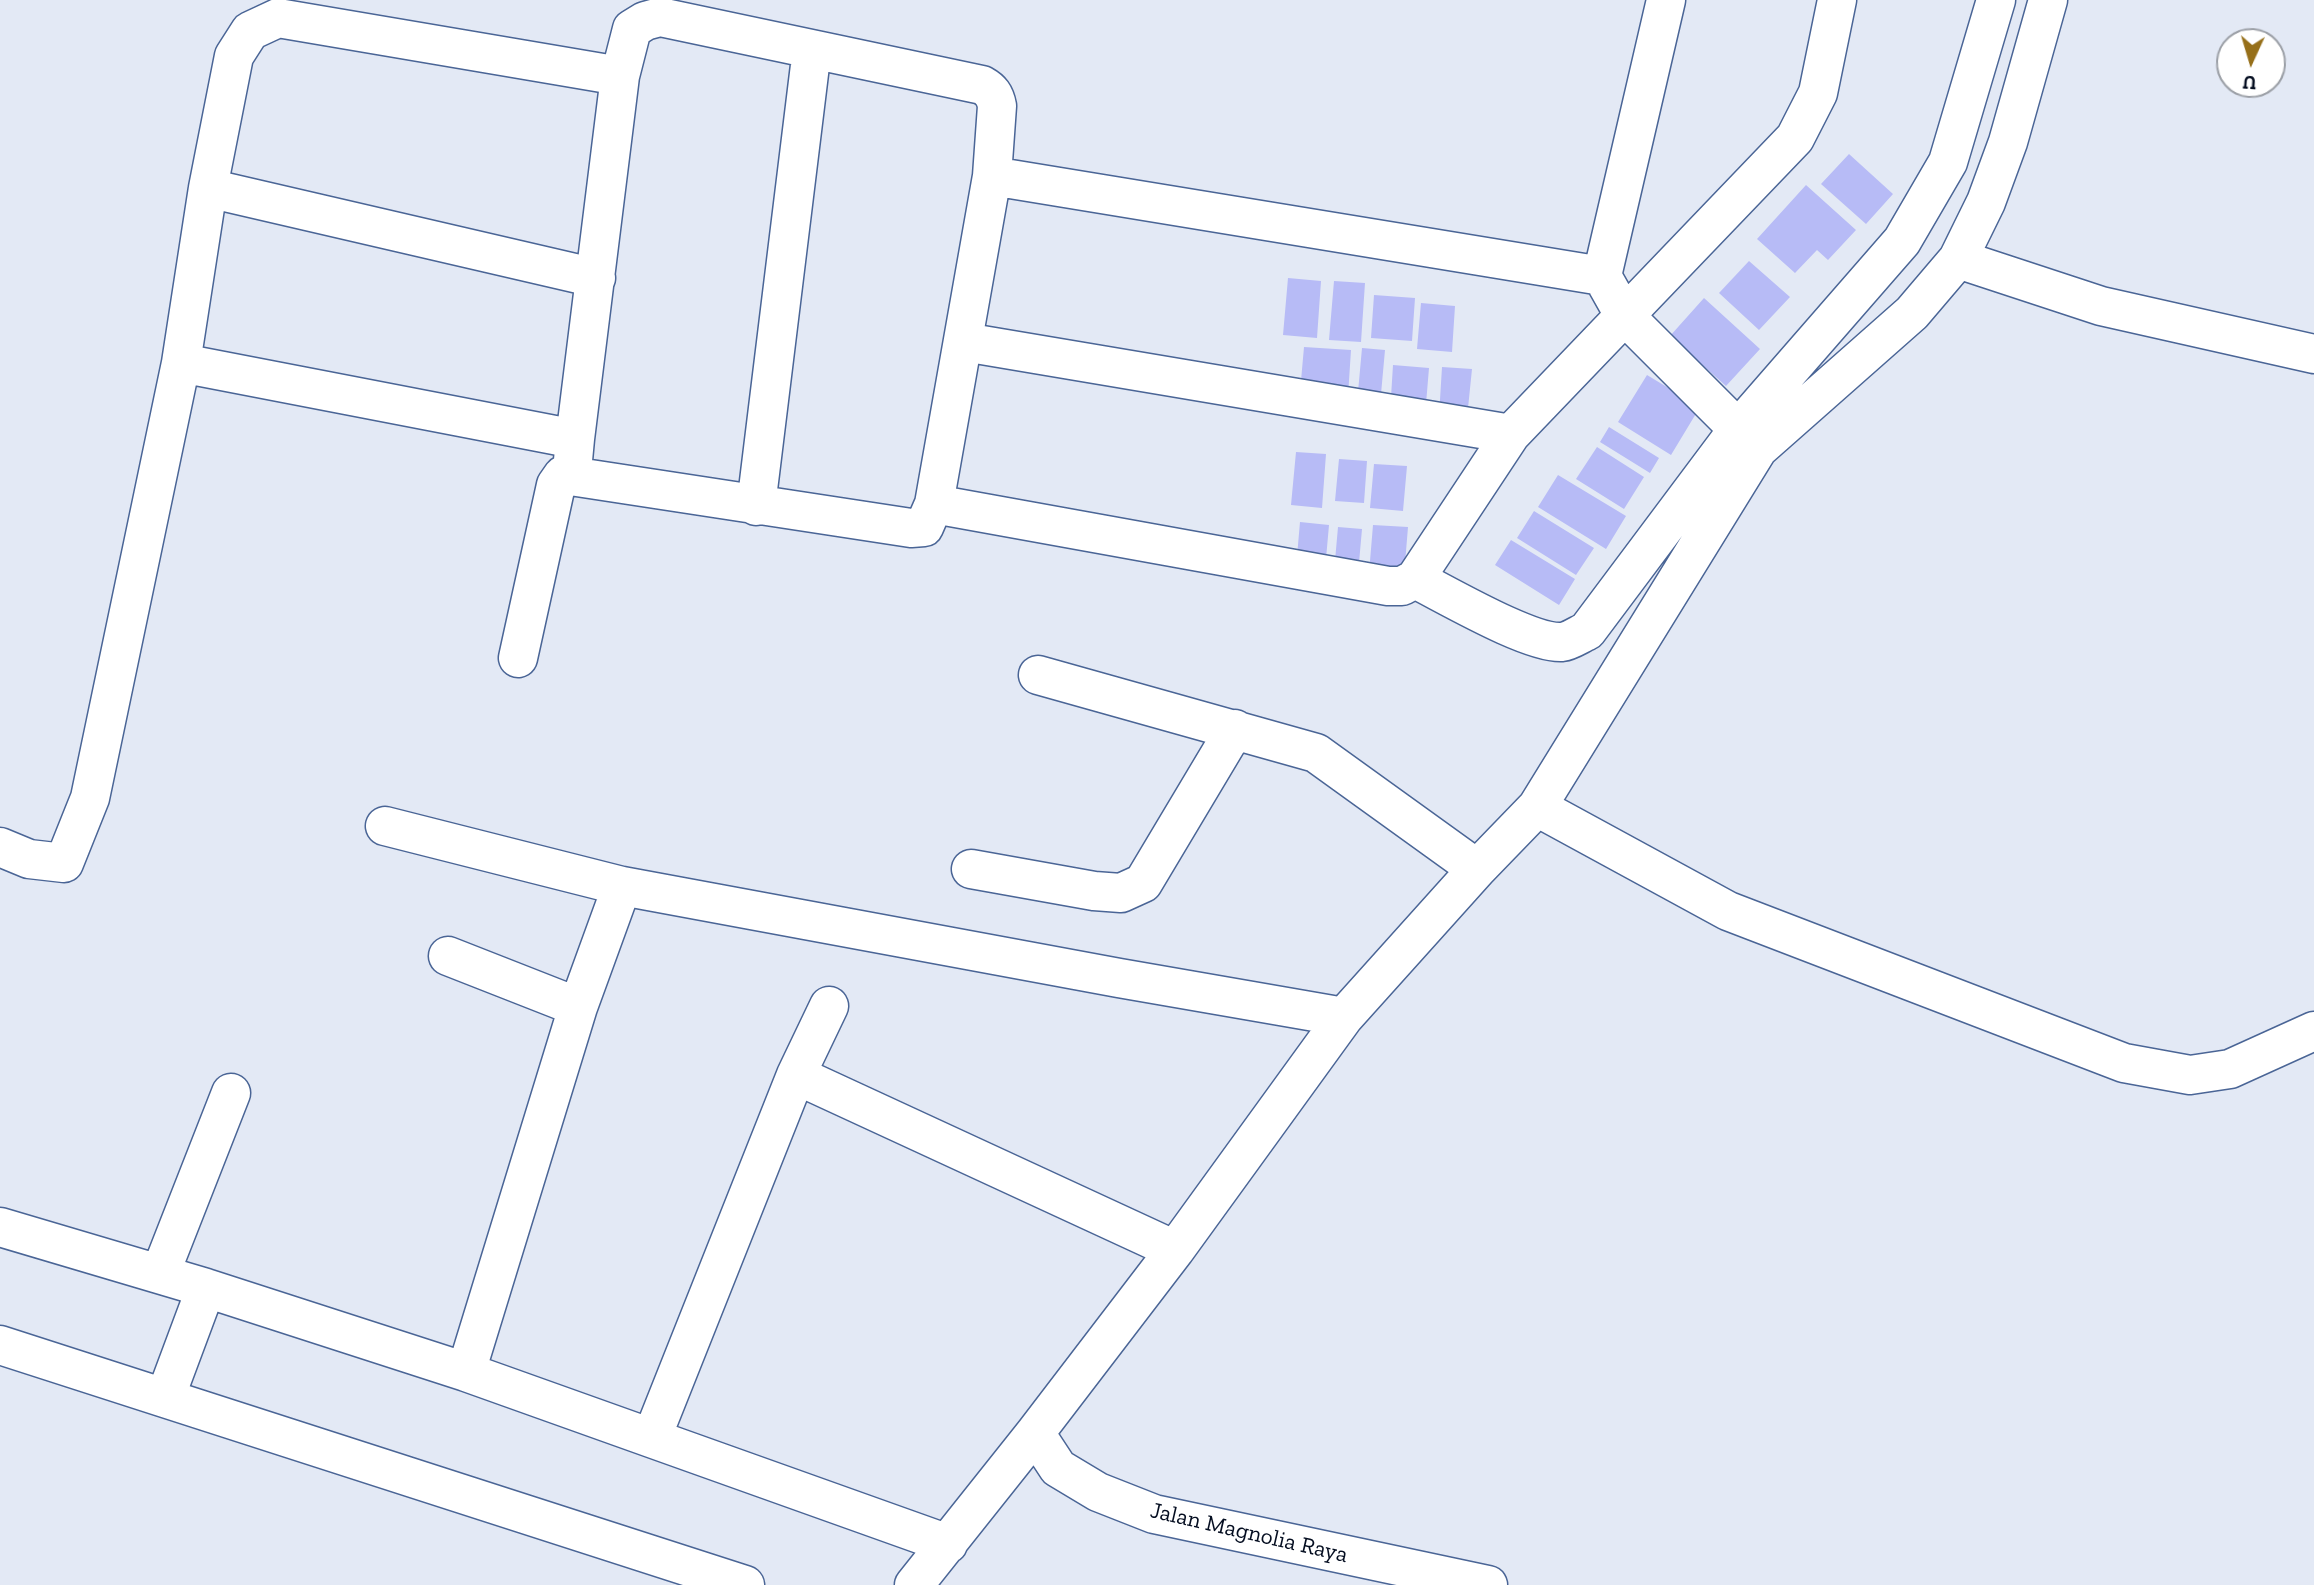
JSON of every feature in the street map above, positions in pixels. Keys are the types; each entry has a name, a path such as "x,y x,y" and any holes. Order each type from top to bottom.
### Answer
{"street":[{"path":"1666,0 1602,276 1624,315 1748,438"},
{"path":"934,504 1388,586 1402,586 1415,579 1511,434 1795,138 1818,93 1837,0"},
{"path":"1415,579 1518,631 1540,638 1563,642 1587,631 1748,438 1902,241 1948,162 1996,0"},
{"path":"914,1585 1175,1250 1344,1017 1477,869 1537,807 1748,438 1912,313 1958,259 1986,202 2008,142 2048,0"},
{"path":"660,17 982,85 991,90 997,106 992,176 934,504 927,524 920,528 756,506 577,477 573,455 620,76 632,29 645,21 660,17"},
{"path":"0,847 29,859 64,863 90,798 181,363 208,188 234,56 250,32 278,18 620,76"},
{"path":"756,506 813,49"},
{"path":"992,176 1602,276"},
{"path":"208,188 596,278"},
{"path":"1958,259 2101,306 2314,354"},
{"path":"964,342 1511,434"},
{"path":"181,363 573,455"},
{"path":"518,658 556,485 573,455"},
{"path":"1038,675 1316,754 1477,869"},
{"path":"971,869 1094,891 1121,893 1143,883 1234,729"},
{"path":"1537,807 1728,911 2124,1063 2190,1075 2231,1069 2314,1031"},
{"path":"385,826 622,886 1344,1017"},
{"path":"466,1372 578,1007 622,886"},
{"path":"448,956 578,1007"},
{"path":"652,1437 796,1075 829,1006"},
{"path":"796,1075 1175,1250"},
{"path":"160,1274 231,1093"},
{"path":"0,1227 206,1288 466,1372 948,1544"},
{"path":"165,1398 206,1288"},
{"path":"0,1345 745,1585"},
{"name":"Jalan Magnolia Raya","path":"1035,1433 1058,1468 1098,1492 1154,1514 1488,1585"}],"building":[{"path":"1849,154 1893,194 1866,224 1821,184"},
{"path":"1806,185 1856,230 1828,260 1817,250 1795,273 1757,239"},
{"path":"1749,261 1790,297 1759,330 1719,293"},
{"path":"1288,278 1321,281 1317,338 1283,335"},
{"path":"1334,281 1365,283 1361,342 1329,340"},
{"path":"1374,295 1415,298 1412,341 1371,338"},
{"path":"1704,298 1760,349 1726,386 1670,336"},
{"path":"1421,303 1455,306 1452,352 1417,349"},
{"path":"1304,347 1351,350 1348,396 1300,392"},
{"path":"1362,348 1385,350 1380,405 1357,403"},
{"path":"1393,365 1429,368 1425,416 1390,413"},
{"path":"1442,367 1472,369 1467,418 1439,416"},
{"path":"1647,375 1700,407 1671,455 1618,422"},
{"path":"1609,427 1659,458 1650,473 1600,442"},
{"path":"1597,447 1644,477 1624,509 1576,479"},
{"path":"1296,452 1326,454 1322,508 1291,505"},
{"path":"1339,459 1367,461 1364,503 1335,501"},
{"path":"1374,464 1407,466 1403,511 1370,508"},
{"path":"1558,475 1626,516 1606,549 1538,507"},
{"path":"1534,511 1594,548 1576,575 1517,538"},
{"path":"1300,522 1329,525 1325,570 1296,568"},
{"path":"1373,525 1408,527 1404,576 1369,573"},
{"path":"1338,527 1362,529 1358,574 1334,572"},
{"path":"1511,540 1575,579 1559,605 1495,565"}]}
